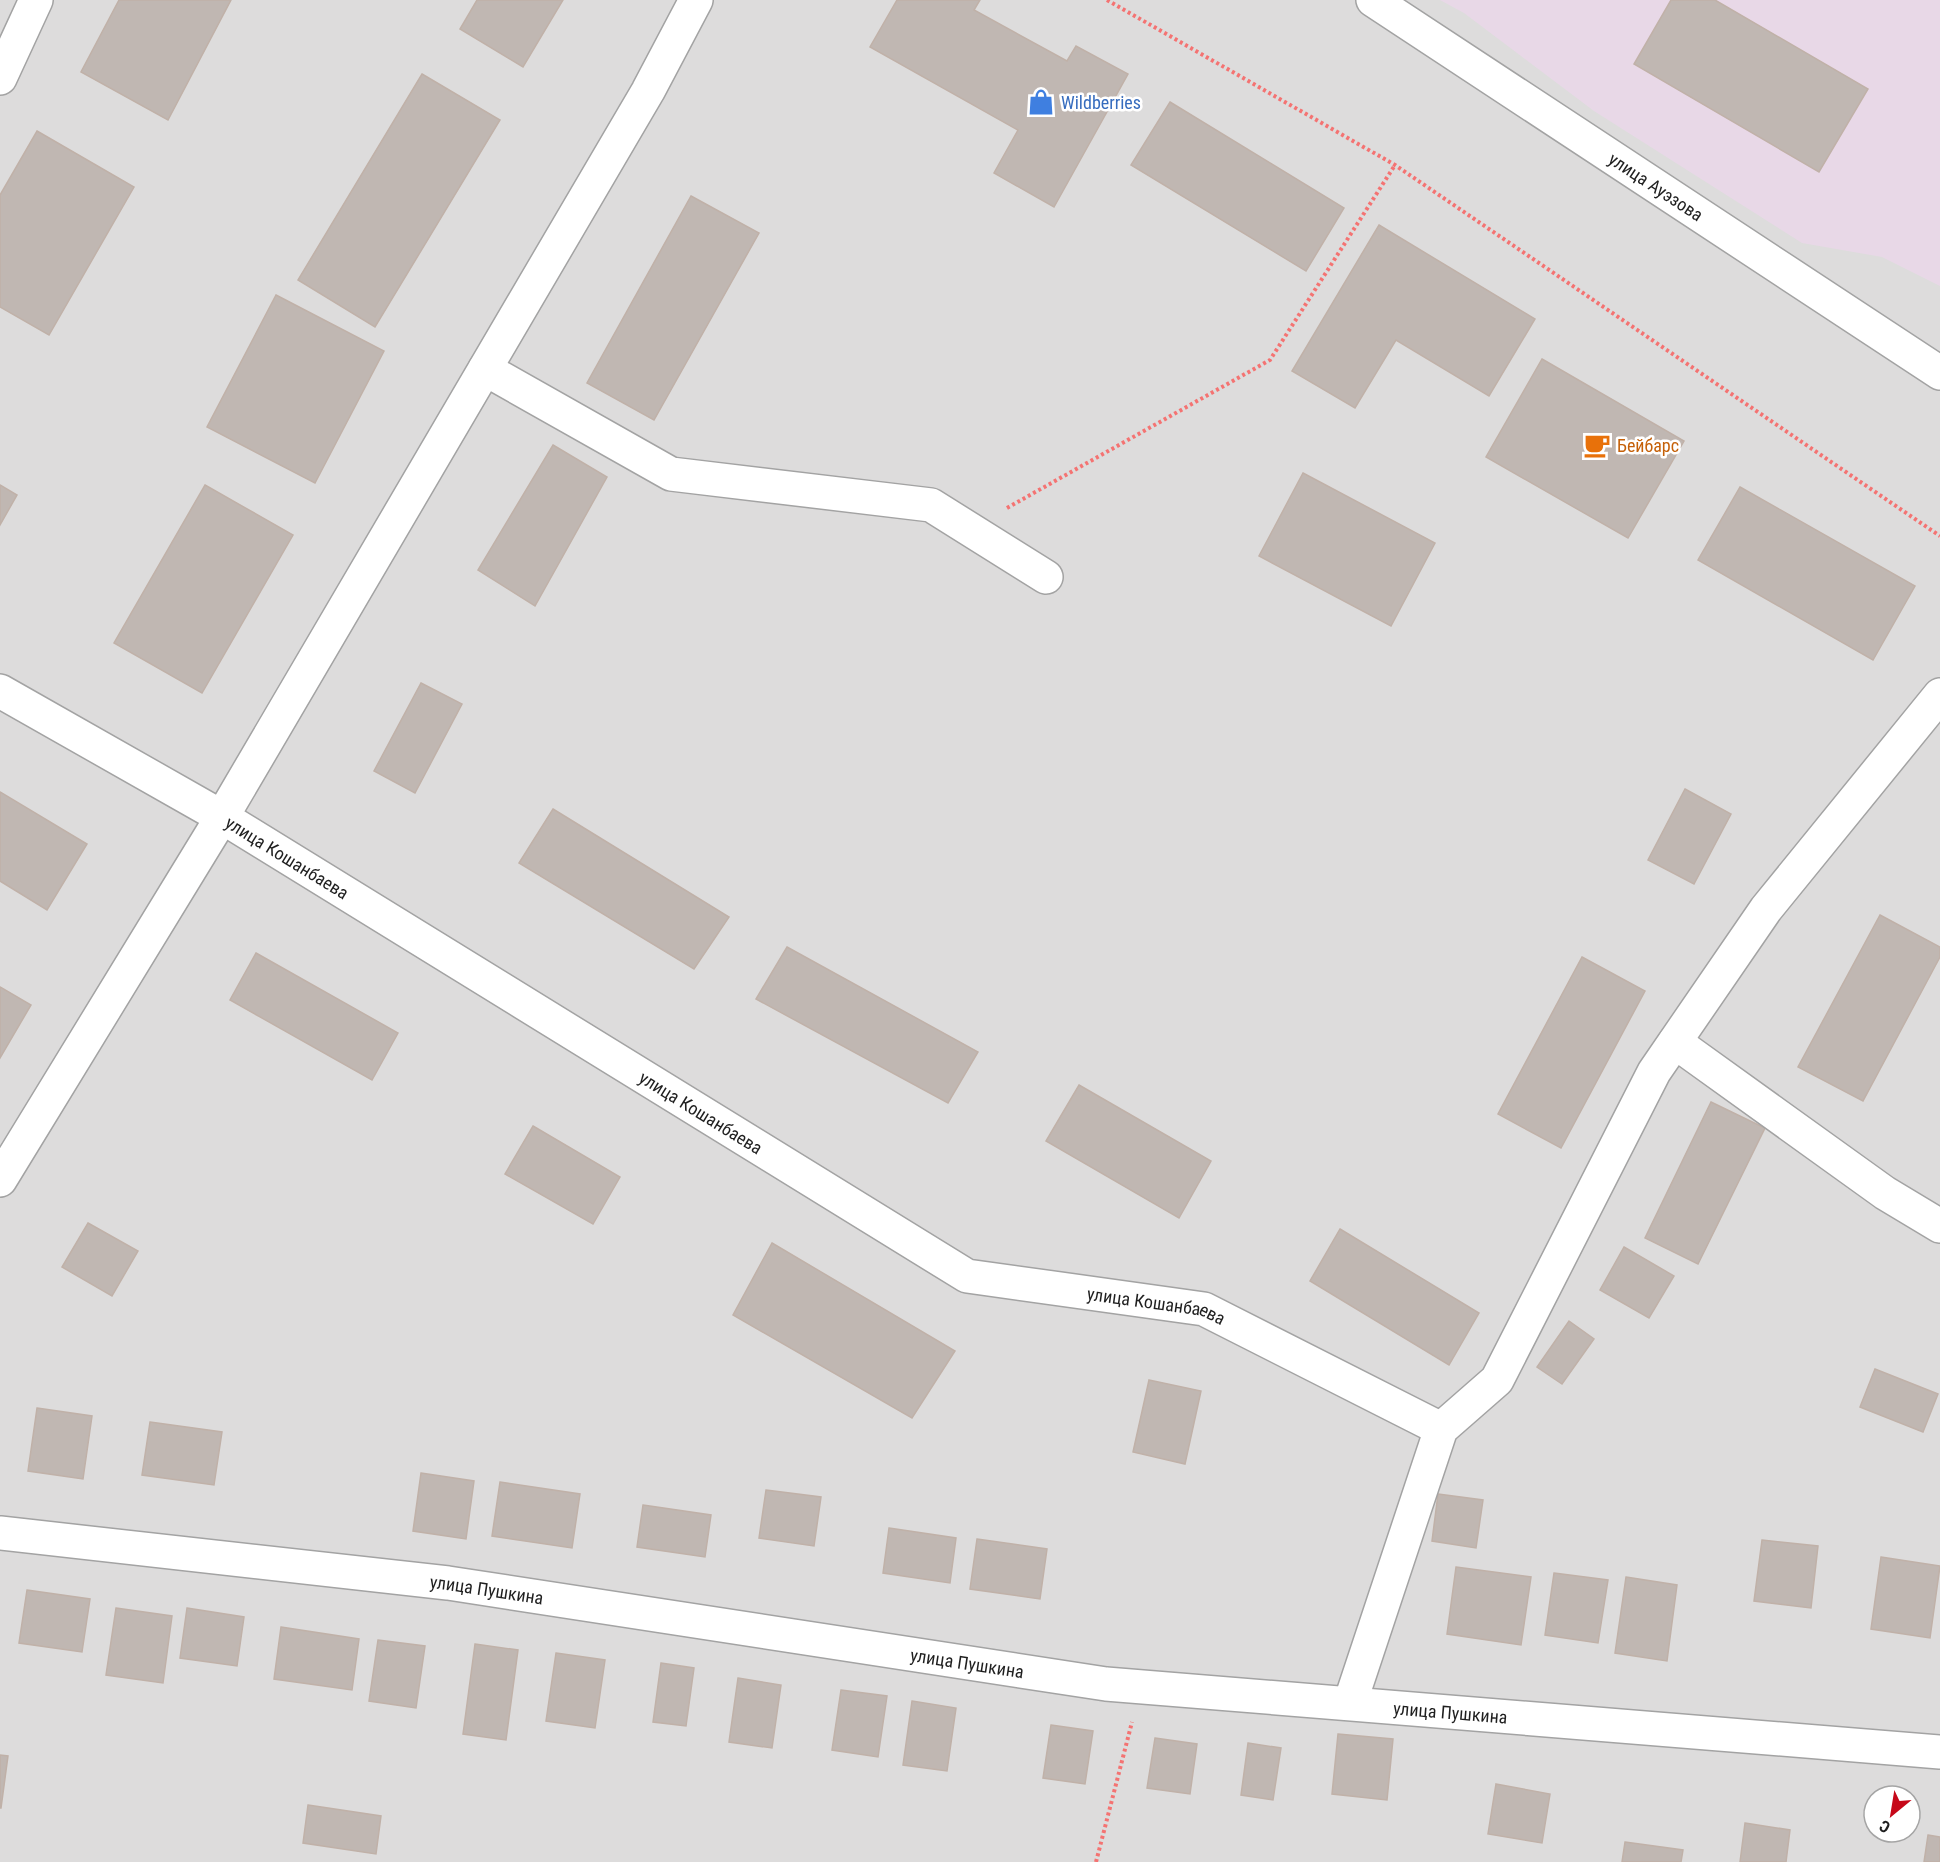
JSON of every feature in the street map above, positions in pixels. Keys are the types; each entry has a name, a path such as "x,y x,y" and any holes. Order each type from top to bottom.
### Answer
{"street":[{"path":"0,78 36,0"},
{"path":"0,1180 222,817 648,91 696,0"},
{"name":"улица Ауэзова","path":"1373,0 1940,373"},
{"path":"485,369 670,474 931,505 1046,577"},
{"name":"улица Кошанбаева","path":"0,691 222,817 967,1276 1204,1309 1441,1429"},
{"path":"1350,1704 1441,1429 1497,1380 1654,1072 1766,909 1940,695"},
{"path":"1675,1042 1886,1193 1940,1226"},
{"name":"улица Пушкина","path":"0,1533 448,1583 1106,1684 1940,1752"}],"path":[{"path":"1107,0 1395,165 1940,536"},
{"path":"970,529 1270,360 1395,165"},
{"path":"1096,1862 1142,1686"}],"shaded area":[{"path":"0,0 1940,0 1940,1862 0,1862"},
{"path":"1440,0 1940,0 1940,286 1882,257 1802,243 1594,111 1464,13"}],"building":[{"path":"119,0 231,0 168,120 81,72"},
{"path":"477,0 563,0 523,67 460,29"},
{"name":"Wildberries","path":"897,0 980,0 974,10 1067,61 1076,46 1128,74 1054,207 994,173 1018,130 870,47"},
{"path":"1671,0 1715,0 1868,89 1819,172 1634,64"},
{"path":"422,74 500,120 375,327 298,280"},
{"path":"1170,102 1344,208 1306,271 1131,165"},
{"path":"37,131 134,187 49,335 0,307 0,195"},
{"path":"691,196 759,233 654,420 587,383"},
{"path":"1379,225 1535,319 1489,396 1396,340 1355,408 1292,371"},
{"path":"276,295 384,351 315,483 207,427"},
{"path":"1542,359 1684,441 1628,538 1486,457"},
{"path":"553,445 607,477 535,606 478,570"},
{"path":"1303,473 1435,543 1391,626 1259,556"},
{"path":"0,485 17,495 0,525"},
{"path":"205,485 293,535 202,693 114,643"},
{"path":"1740,487 1915,586 1873,660 1698,560"},
{"path":"421,683 462,704 415,793 374,771"},
{"path":"1685,789 1731,814 1694,884 1648,860"},
{"path":"0,792 87,844 47,910 0,881"},
{"path":"553,809 729,917 694,969 519,863"},
{"path":"1880,915 1940,947 1940,957 1863,1101 1798,1067"},
{"path":"787,947 978,1052 948,1103 756,999"},
{"path":"256,953 398,1033 372,1080 230,1000"},
{"path":"1582,957 1645,991 1561,1148 1498,1114"},
{"path":"0,987 31,1005 0,1058"},
{"path":"1079,1085 1211,1161 1179,1218 1046,1141"},
{"path":"1711,1102 1765,1128 1698,1264 1645,1238"},
{"path":"533,1126 620,1177 593,1224 505,1174"},
{"path":"88,1223 138,1251 112,1296 62,1267"},
{"path":"1340,1229 1479,1313 1449,1365 1310,1281"},
{"path":"772,1243 955,1351 912,1418 733,1315"},
{"path":"1624,1247 1674,1276 1649,1318 1600,1290"},
{"path":"1569,1321 1594,1339 1562,1384 1537,1367"},
{"path":"1875,1369 1938,1394 1923,1432 1860,1407"},
{"path":"1149,1380 1201,1391 1185,1464 1133,1452"},
{"path":"37,1408 92,1416 83,1479 28,1471"},
{"path":"150,1422 222,1432 214,1485 142,1475"},
{"path":"421,1473 474,1481 466,1539 413,1531"},
{"path":"500,1482 580,1494 572,1548 492,1536"},
{"path":"766,1490 821,1497 814,1546 759,1538"},
{"path":"1438,1494 1483,1500 1476,1548 1432,1541"},
{"path":"643,1505 711,1515 705,1557 637,1547"},
{"path":"889,1528 956,1538 950,1583 883,1573"},
{"path":"977,1539 1047,1549 1040,1599 970,1589"},
{"path":"1762,1540 1818,1546 1811,1608 1754,1601"},
{"path":"1881,1557 1940,1566 1930,1638 1871,1629"},
{"path":"1456,1567 1531,1577 1521,1645 1447,1634"},
{"path":"1554,1573 1608,1580 1598,1643 1545,1635"},
{"path":"1626,1577 1677,1585 1667,1661 1615,1653"},
{"path":"27,1590 90,1599 82,1652 19,1643"},
{"path":"116,1608 172,1616 163,1683 106,1675"},
{"path":"187,1608 244,1617 237,1666 180,1658"},
{"path":"281,1627 359,1639 352,1690 274,1679"},
{"path":"378,1640 425,1646 416,1708 369,1701"},
{"path":"475,1644 518,1650 506,1740 463,1734"},
{"path":"556,1653 605,1660 595,1728 546,1721"},
{"path":"661,1663 694,1668 686,1726 653,1722"},
{"path":"738,1678 781,1685 772,1748 729,1742"},
{"path":"841,1690 887,1696 878,1757 832,1750"},
{"path":"912,1701 956,1708 947,1771 903,1765"},
{"path":"1051,1725 1093,1731 1085,1784 1043,1778"},
{"path":"1338,1734 1393,1739 1387,1800 1332,1794"},
{"path":"1155,1738 1197,1744 1190,1794 1147,1788"},
{"path":"1248,1743 1281,1748 1273,1800 1241,1795"},
{"path":"0,1755 8,1756 1,1808 0,1808"},
{"path":"1496,1784 1550,1794 1542,1843 1488,1834"},
{"path":"308,1805 381,1816 376,1854 303,1843"},
{"path":"1745,1823 1790,1830 1786,1862 1740,1862"},
{"path":"1928,1835 1940,1837 1940,1862 1924,1862"},
{"path":"1625,1842 1683,1850 1681,1862 1622,1862"}],"place":[{"name":"Wildberries","path":"1041,102"},
{"name":"Бейбарс","path":"1597,445"}]}
